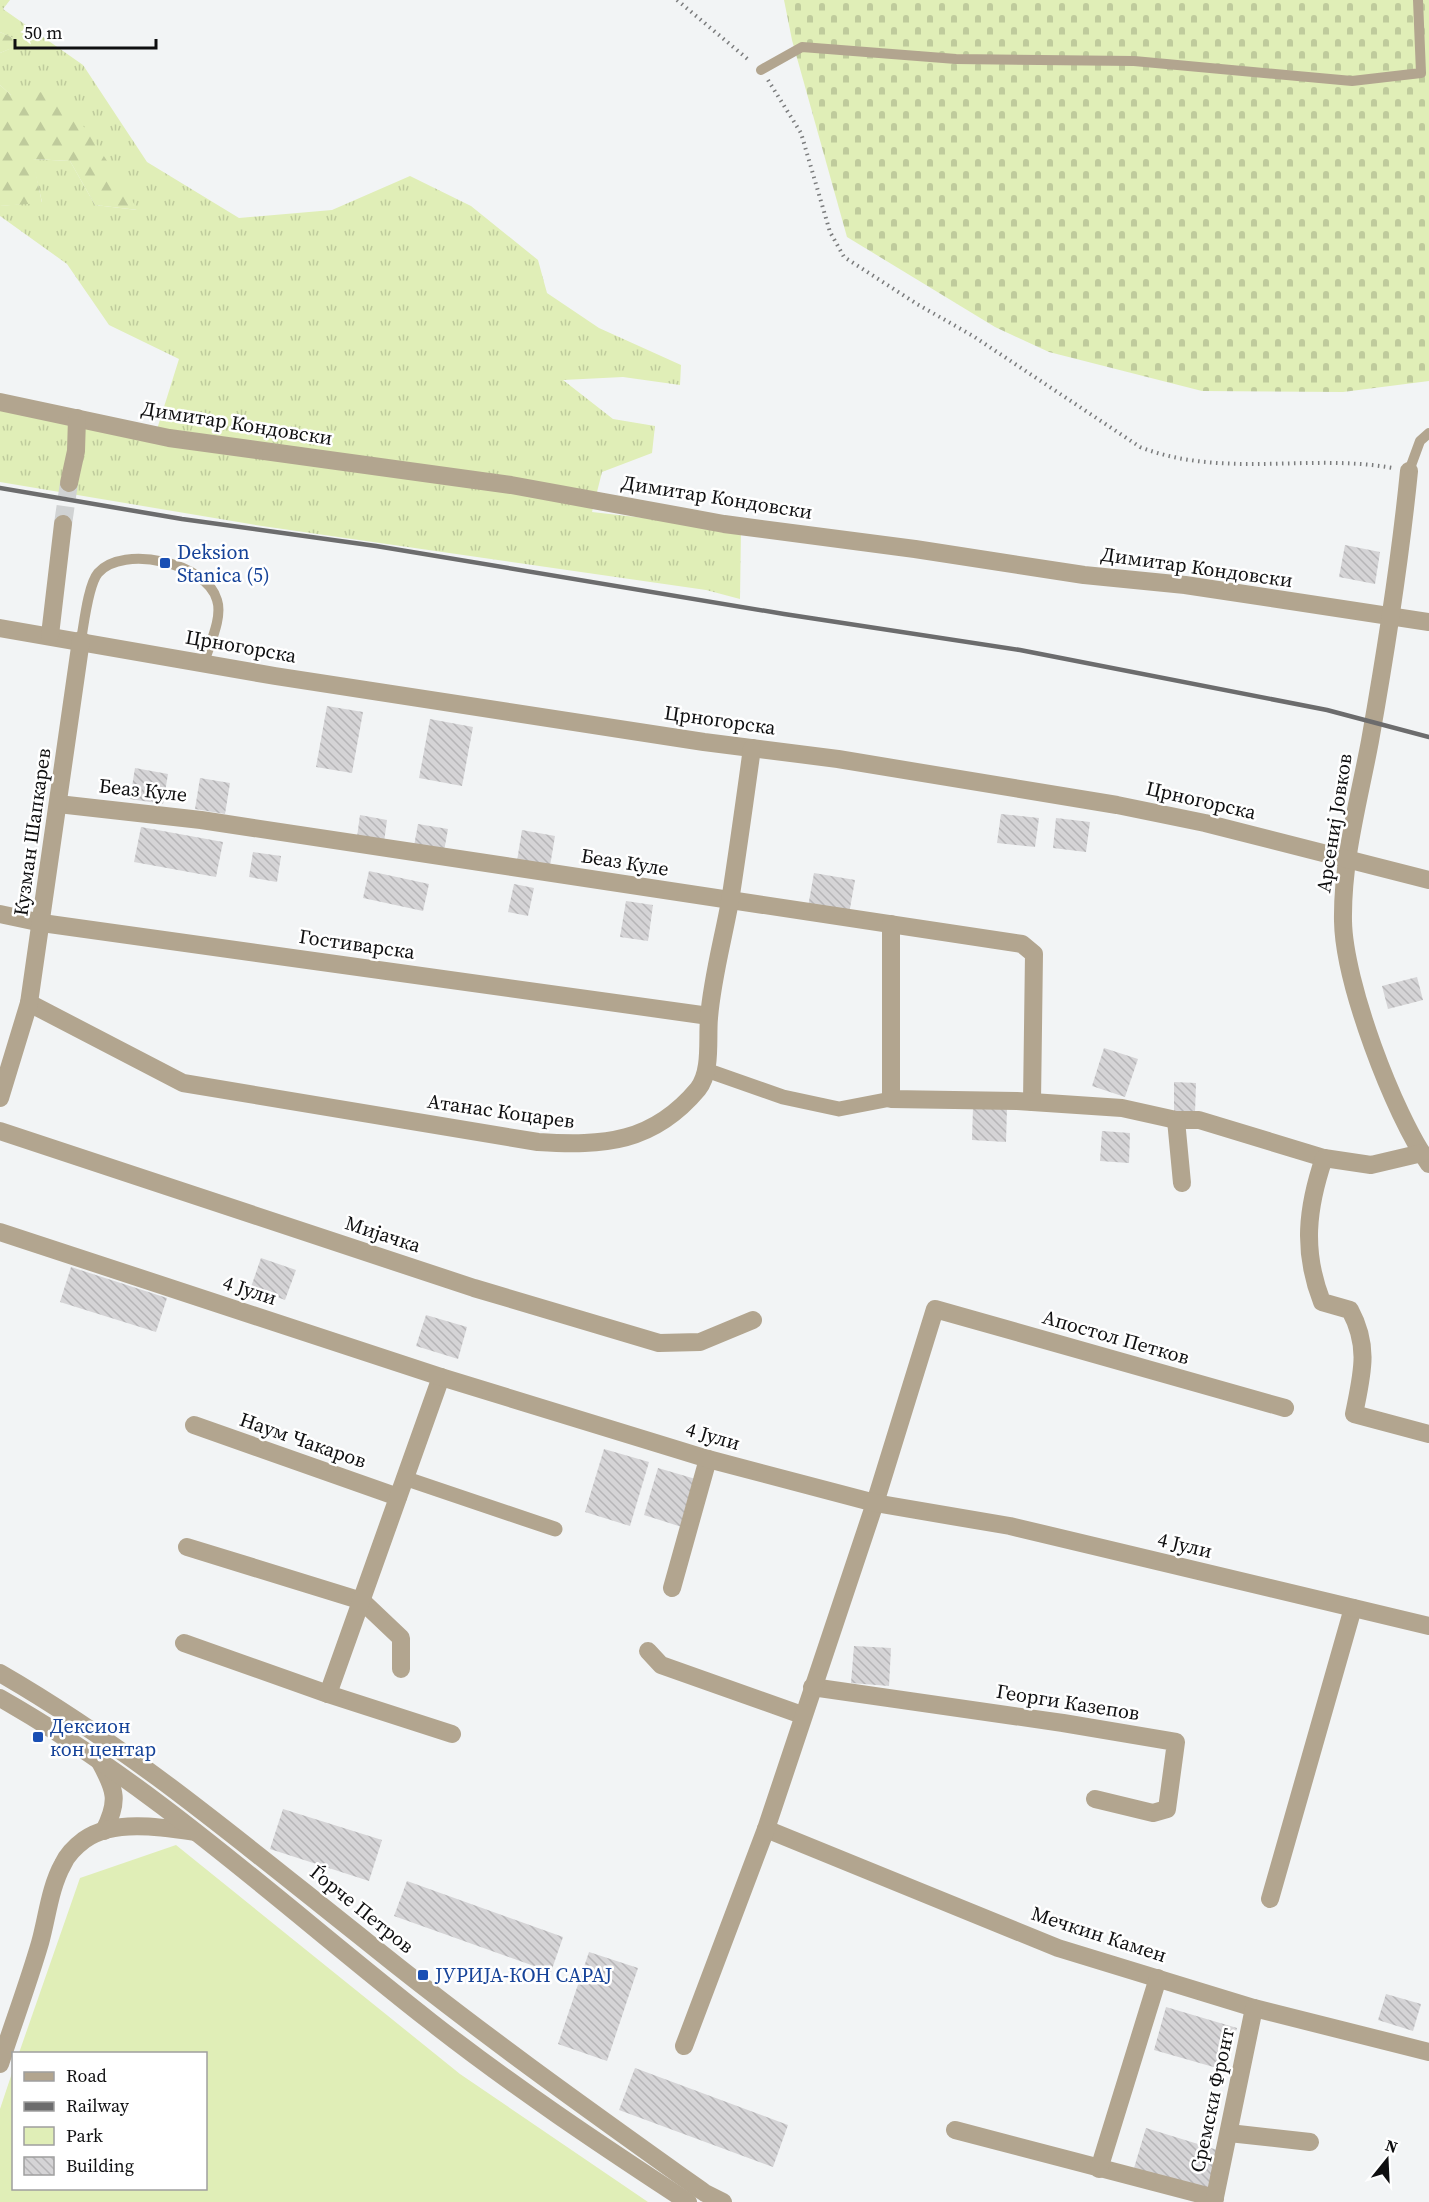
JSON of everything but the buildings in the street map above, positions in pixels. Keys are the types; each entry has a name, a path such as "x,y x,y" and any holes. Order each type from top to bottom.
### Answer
{"street":[{"name":"Димитар Кондовски","path":"0,402 169,438 511,485 724,524 915,549 1084,575 1185,585 1389,618 1429,622"},
{"path":"69,483 76,451 77,418"},
{"name":"Арсениј Јовков","path":"1409,471 1402,551 1347,859 1343,923 1361,1014 1425,1159"},
{"path":"50,635 63,524"},
{"name":"Црногорска","path":"0,628 81,640 204,663 752,748 838,759 1117,805 1205,823 1429,880"},
{"name":"Кузман Шапкарев","path":"0,1098 29,1003 81,640"},
{"name":"Атанас Коцарев","path":"29,1003 183,1083 538,1142 586,1145 622,1140 648,1131 669,1117 699,1087 706,1070 709,1016 730,901 752,748"},
{"name":"Беаз Куле","path":"58,804 201,820 1022,944 1034,954 1032,1102"},
{"name":"Гостиварска","path":"0,914 42,923 709,1016"},
{"path":"891,924 891,1099"},
{"path":"706,1070 783,1097 838,1109 891,1099 1032,1102 1122,1108 1176,1120 1198,1120 1226,1126 1324,1158 1371,1164 1425,1159"},
{"path":"1176,1120 1182,1183"},
{"name":"Мијачка","path":"0,1131 474,1288 659,1343 700,1342 753,1320"},
{"path":"1324,1158 1310,1210 1311,1274 1322,1302 1350,1310 1358,1324 1365,1358 1354,1414 1429,1434"},
{"name":"4 Јули","path":"0,1232 441,1377 708,1459 875,1503 1010,1526 1429,1626"},
{"name":"Апостол Петков","path":"875,1503 935,1309 1285,1408"},
{"path":"328,1694 441,1377"},
{"name":"Наум Чакаров","path":"194,1425 398,1497"},
{"path":"672,1588 708,1459"},
{"path":"404,1478 555,1529"},
{"path":"684,2046 766,1829 802,1715 875,1503"},
{"path":"187,1547 362,1601 401,1638 401,1669"},
{"path":"1270,1899 1353,1608"},
{"path":"184,1642 328,1694 452,1734"},
{"path":"648,1651 662,1665 802,1715"},
{"name":"Ѓорче Петров","path":"0,1673 45,1699 140,1763 241,1840 509,2054 705,2193 723,2202"},
{"name":"Георги Казепов","path":"812,1687 1063,1723 1176,1742 1167,1809 1153,1813 1095,1799"},
{"path":"0,1698 38,1719 100,1762 195,1832 432,2023 579,2131 688,2202"},
{"path":"100,1762 110,1779 115,1800 113,1813 104,1831"},
{"path":"0,2064 63,1864 85,1839 104,1831 166,1828 195,1832"},
{"name":"Мечкин Камен","path":"766,1829 1058,1948 1254,2008 1429,2052"},
{"path":"1099,2169 1158,1978"},
{"name":"Сремски Фронт","path":"1215,2200 1254,2008"},
{"path":"955,2130 1215,2200"},
{"path":"1229,2133 1310,2142"},
{"path":"630,2164 674,2202"}],"lane":[{"path":"761,70 802,47 956,59 1134,61 1352,81 1425,74 1418,0"},
{"path":"1409,471 1420,441 1429,433"},
{"path":"81,640 96,575 111,562 133,558 157,560 198,576 213,590 219,612 204,663"}],"path":[{"path":"678,0 761,70 791,114 801,133 830,232 844,257 917,304 973,336 1140,447 1166,457 1192,463 1362,465 1409,471"}],"green space":[{"path":"0,0 10,0 3,9 83,65 147,162 239,218 332,210 410,176 471,206 538,260 547,293 599,328 681,365 680,385 623,377 563,380 613,419 655,426 652,453 602,472 592,512 741,529 740,599 706,590 262,526 0,482 0,408 153,442 179,359 109,325 67,264 0,216 0,206 42,202 32,159 70,161 95,205 137,210 0,85 0,53 23,43 0,32"},
{"path":"784,0 1429,0 1429,381 1343,392 1202,391 1049,352 995,327 847,237 792,40"},
{"path":"0,32 24,43 0,53"},
{"path":"0,85 11,95 53,91 90,134 138,210 95,205 70,161 33,159 42,203 0,206"},
{"path":"176,1845 460,2074 648,2202 0,2202 0,2109 12,2073 12,2190 207,2190 207,2052 19,2052 80,1878"}],"tunnel":[{"path":"63,524 69,483"}],"railway":[{"path":"0,488 182,519 376,546 784,614 1020,650 1327,710 1429,737"}],"place":[{"name":"Deksion Stanica (5)","path":"165,563"},
{"name":"Дексион кон центар","path":"38,1737"},
{"name":"ЈУРИЈА-КОН САРАЈ","path":"423,1975"}]}
